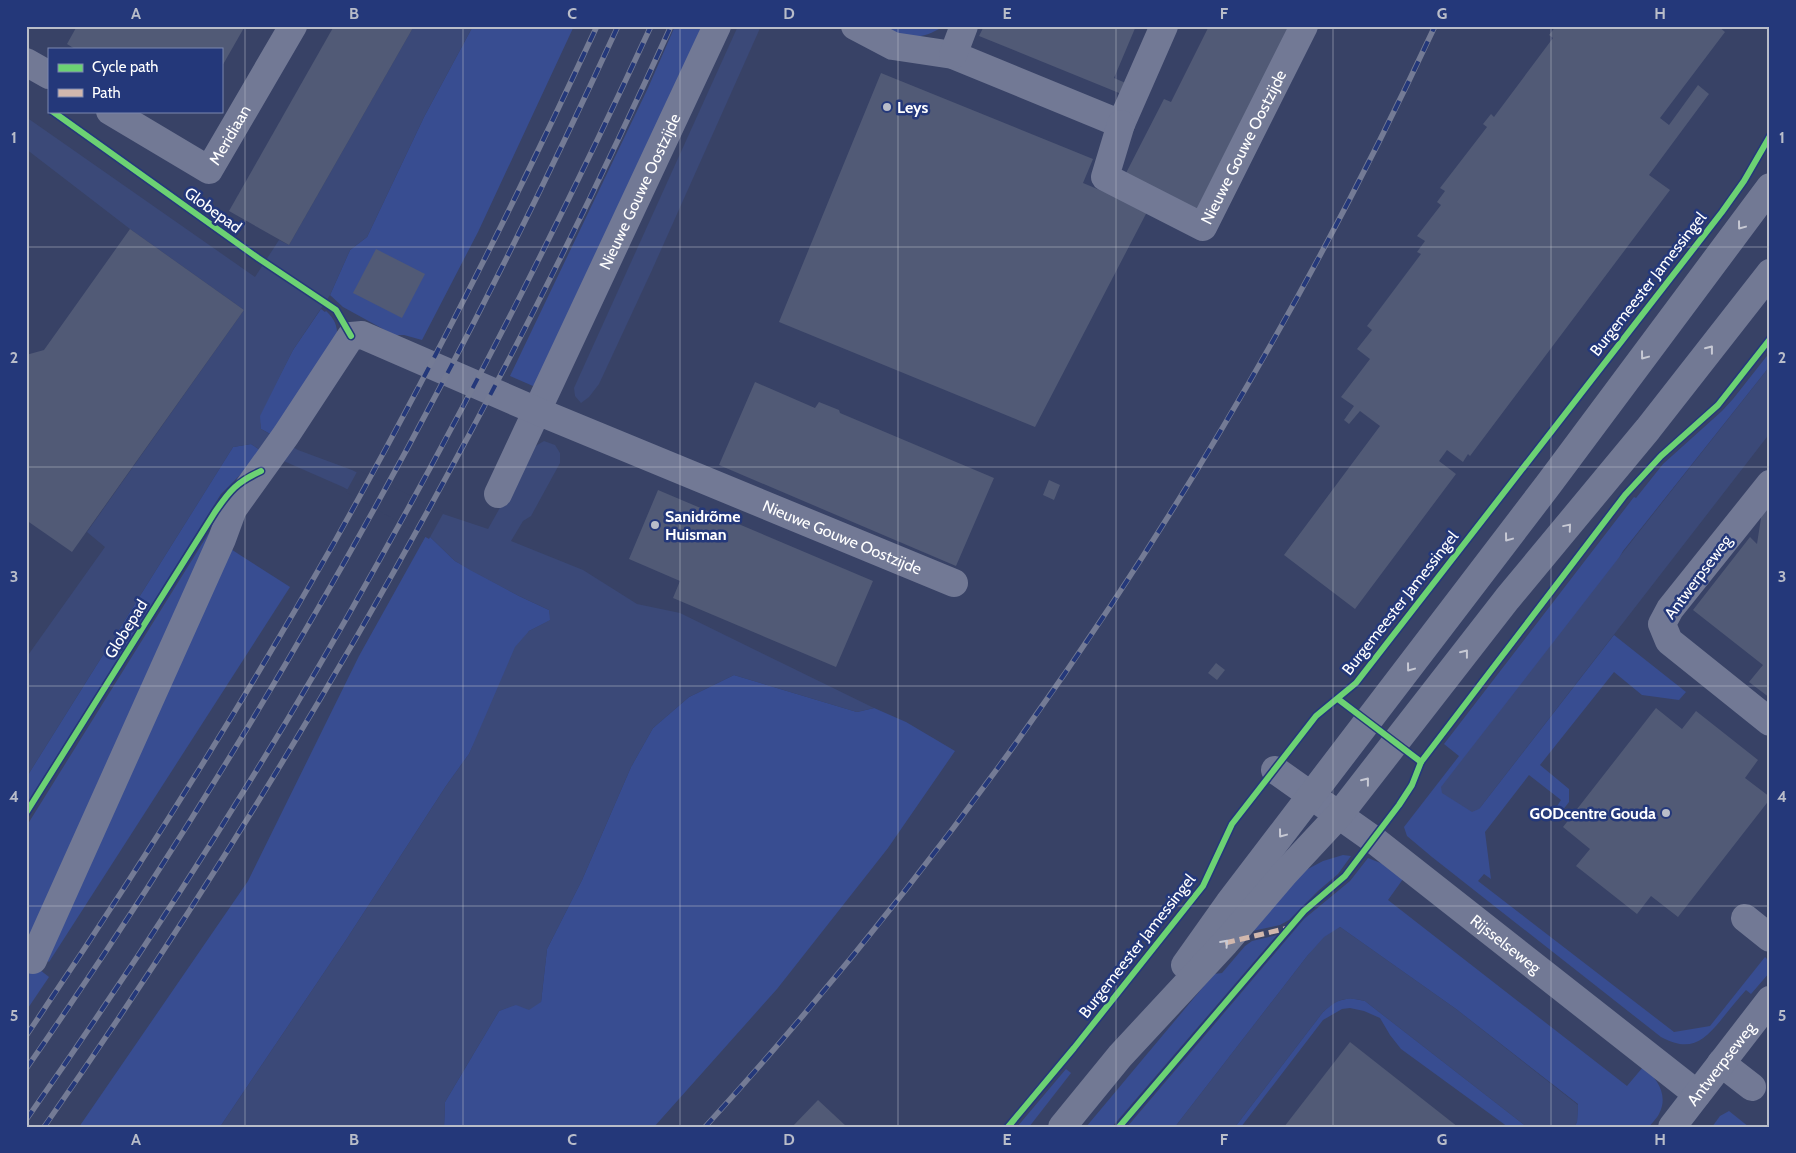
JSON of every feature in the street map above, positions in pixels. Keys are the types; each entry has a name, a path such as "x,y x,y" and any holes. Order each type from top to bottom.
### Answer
{"main road":[{"path":"1120,1056 1229,903 1548,485 1770,186"},
{"path":"1062,1127 1120,1056 1225,943 1285,873 1339,815 1501,606 1648,429 1770,273"}],"street":[{"name":"Meridiaan","path":"112,112 209,170 293,26"},
{"name":"Nieuwe Gouwe Oostzijde","path":"498,494 717,26"},
{"path":"855,26 893,46 953,56 1122,124"},
{"path":"953,56 964,26"},
{"name":"Nieuwe Gouwe Oostzijde","path":"1164,26 1122,124 1105,177 1203,227 1304,26"},
{"path":"26,62 48,74"},
{"path":"33,960 222,539 233,510 286,435 351,336 362,335 537,411"},
{"name":"Nieuwe Gouwe Oostzijde","path":"537,411 954,583"},
{"name":"Antwerpseweg","path":"1770,484 1670,609 1662,624 1668,641 1770,722"},
{"name":"Rijsselseweg","path":"1275,770 1374,840 1697,1094"},
{"path":"1745,918 1770,938"},
{"name":"Antwerpseweg","path":"1672,1127 1770,1000"},
{"path":"1721,1063 1752,1087"}],"shaded area":[{"path":"414,26 473,26 424,117 367,237 350,250 330,295 293,350 260,416 261,429 298,450 352,470 437,512 488,529 534,447 544,441 555,445 560,453 560,463 531,516 523,521 511,541 583,570 637,604 680,613 874,708 857,712 734,675 689,697 653,728 631,767 582,880 547,949 541,1002 529,1010 516,1005 499,1011 445,1102 444,1127 220,1127 469,754 515,647 529,631 550,620 549,610 470,570 455,561 427,534 343,487 263,452 251,444 233,447 26,778 26,658 105,547 87,532 244,310 130,229 26,149 26,117 255,277 279,240 289,245"},
{"path":"473,26 574,26 478,232 422,340 404,335 394,335 343,307 330,295 350,250 367,237 424,117"},
{"path":"675,26 713,26 543,374 533,386 510,376 648,88"},
{"path":"738,26 761,26 599,384 589,397 581,403 575,396 574,388"},
{"path":"878,26 944,26 926,35 911,36"},
{"path":"321,309 326,311 333,319 337,329 337,337 274,436 261,429 259,416 293,350"},
{"path":"1770,352 1770,366 1623,551 1479,809 1614,635 1686,692 1679,700 1642,695 1614,672 1540,765 1569,789 1569,802 1559,815 1554,811 1561,800 1529,775 1485,832 1491,879 1484,874 1478,881 1674,1032 1710,1026 1765,957 1770,962 1770,972 1751,994 1746,990 1708,1034 1694,1043 1680,1044 1661,1037 1432,857 1407,836 1404,827 1459,756 1444,744 1634,497 1636,498 1663,464 1722,411"},
{"path":"1770,366 1770,433 1479,809 1472,812 1442,793 1441,787"},
{"path":"251,444 263,452 221,494 26,805 26,778 233,447"},
{"path":"215,523 26,957 26,827"},
{"path":"427,534 455,561 549,610 551,620 529,631 469,754 220,1127 79,1127 248,881 359,656"},
{"path":"226,546 290,587 49,962 40,955"},
{"path":"734,675 857,712 874,708 906,722 955,751 888,848 777,989 654,1127 444,1127 445,1102 499,1011 516,1004 541,1002 547,949 582,880 631,767 653,728 689,697"},
{"path":"1343,855 1351,856 1338,874 1289,920 1280,925 1248,932 1306,870 1323,861"},
{"path":"1368,858 1383,864 1403,879 1388,900 1627,1086 1643,1067 1648,1071 1660,1087 1663,1100 1659,1114 1649,1127 1574,1127 1577,1122 1578,1104 1456,1009 1340,927 1308,955 1175,1127 1127,1127 1304,919 1350,881"},
{"path":"1340,927 1456,1009 1578,1105 1577,1122 1574,1127 1527,1127 1365,1001 1347,999 1338,1001 1323,1012 1235,1127 1175,1127 1308,955 1324,937"},
{"path":"1277,935 1112,1127 1086,1127 1214,974 1222,973 1245,946 1252,941"},
{"path":"26,959 49,977 26,1011"},
{"path":"1350,998 1365,1001 1527,1127 1508,1127 1401,1049 1380,1018 1364,1011 1350,1008 1342,1009 1323,1020 1241,1127 1235,1127 1323,1012 1334,1002"},
{"path":"1066,1069 1071,1073 1029,1127 1017,1127"},
{"path":"1729,1111 1749,1127 1712,1127 1720,1116"}],"pier":[{"path":"358,470 444,512 429,539 346,492"}],"building":[{"path":"77,26 245,26 222,66 222,48 73,48 67,44"},
{"path":"334,26 414,26 289,245 229,211"},
{"path":"984,26 1136,26 1114,78 1128,84 1124,95 979,36"},
{"path":"1209,26 1293,26 1198,212 1125,175 1164,99 1171,102"},
{"path":"1556,26 1718,26 1725,32 1660,118 1669,125 1698,85 1709,94 1649,175 1670,190 1470,456 1468,454 1463,462 1447,450 1439,461 1456,474 1355,609 1284,555 1380,426 1360,411 1349,424 1344,420 1354,406 1341,397 1370,359 1357,349 1372,330 1367,326 1421,254 1417,252 1425,241 1417,236 1441,205 1437,202 1445,191 1440,188 1487,127 1483,124 1491,114 1494,117 1553,38 1549,35"},
{"path":"881,73 1093,159 1083,183 1148,210 1035,427 779,322"},
{"path":"130,229 244,310 72,552 26,520 26,355 44,350"},
{"path":"376,249 425,274 402,318 353,293"},
{"path":"755,382 815,408 819,402 839,410 840,413 994,478 956,566 719,465"},
{"path":"1049,480 1060,485 1054,500 1043,495"},
{"path":"658,490 873,581 836,667 673,598 680,581 629,559"},
{"path":"1763,505 1770,506 1770,698 1749,682 1763,665 1693,610 1750,537 1757,544"},
{"path":"1216,663 1225,670 1217,680 1208,673"},
{"name":"GODcentre Gouda","path":"1656,708 1682,729 1696,711 1758,760 1745,778 1770,797 1678,917 1651,896 1637,914 1576,866 1590,849 1563,827"},
{"path":"1350,1042 1458,1127 1284,1127"},
{"path":"818,1100 847,1127 792,1127"}],"railway":[{"path":"26,1036 185,792 262,667 335,541 471,286 597,26"},
{"path":"26,1069 110,945 192,818 270,690 345,561 418,429 487,296 554,162 618,26"},
{"path":"26,1120 127,973 192,873 255,773 336,637 478,379 566,204 651,26"},
{"path":"44,1127 134,996 220,863 303,728 383,591 460,452 533,312 604,170 671,26"},
{"path":"705,1127 814,1002 918,873 1018,741 1112,604 1200,464 1284,321 1362,175 1435,26"}],"marked path":[{"path":"1225,943 1288,928"}],"cycle path":[{"name":"Globepad","path":"53,112 258,258 336,310 351,336"},
{"name":"Burgemeester Jamessingel","path":"1008,1127 1074,1048 1203,886 1232,824 1316,716 1356,683 1722,212 1744,181 1770,136"},
{"path":"1119,1127 1304,911 1345,876 1399,805 1412,785 1421,762 1625,495 1661,456 1718,405 1770,339"},
{"name":"Globepad","path":"26,813 215,512 235,487 261,471"},
{"path":"1338,699 1421,762"}],"place":[{"name":"Leys","path":"887,107"},
{"name":"Sanidrõme Huisman","path":"655,525"},
{"name":"GODcentre Gouda","path":"1666,813"}]}
